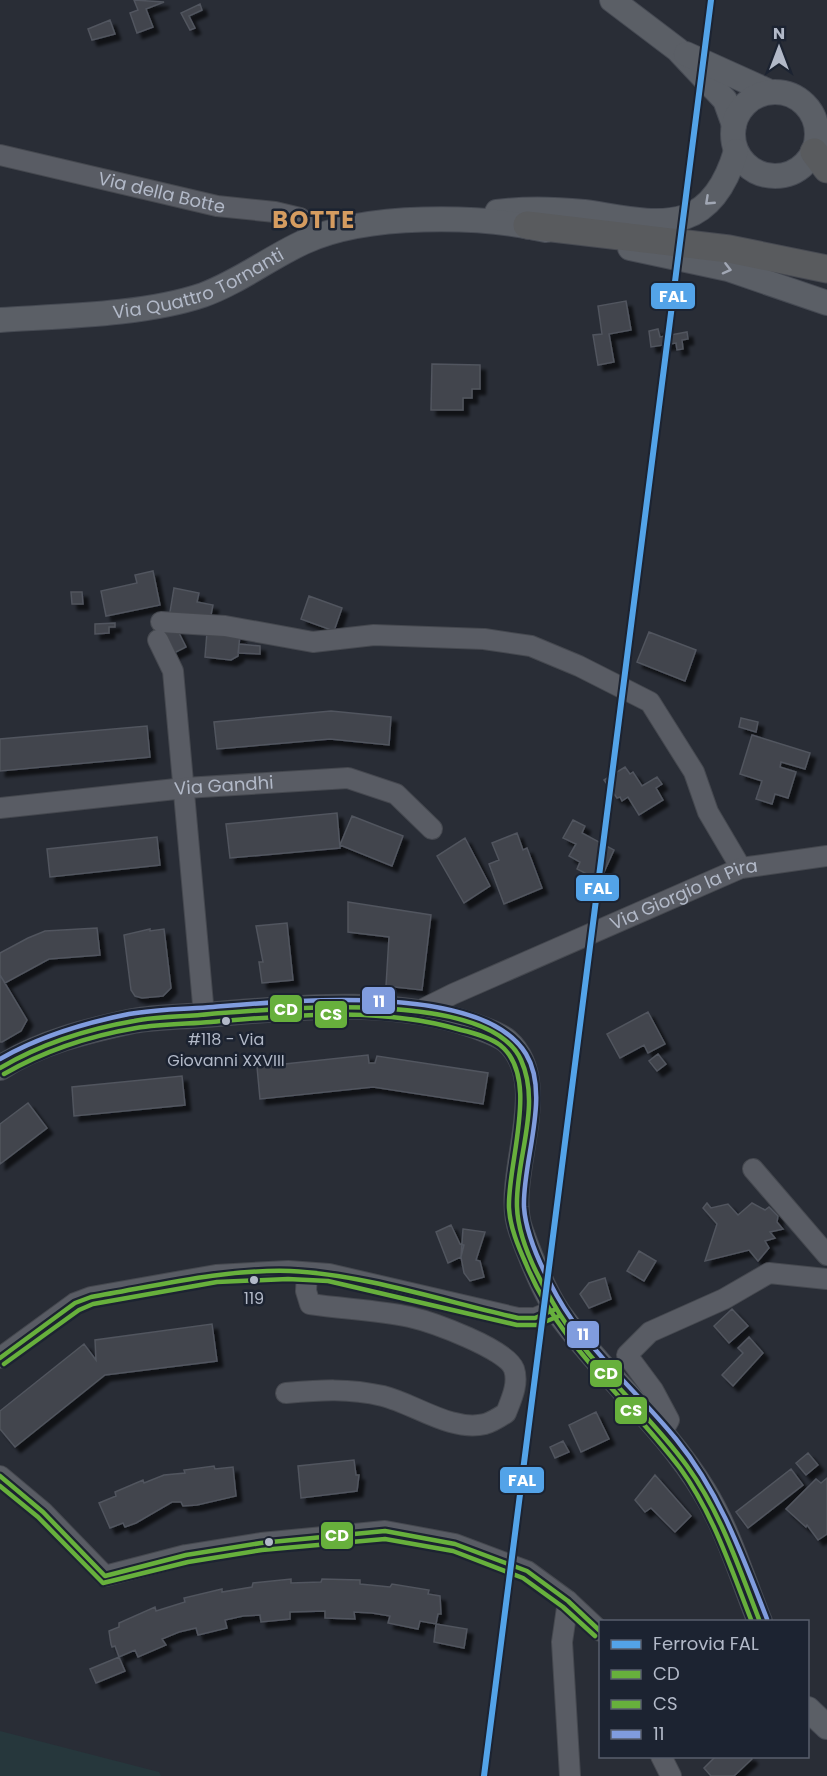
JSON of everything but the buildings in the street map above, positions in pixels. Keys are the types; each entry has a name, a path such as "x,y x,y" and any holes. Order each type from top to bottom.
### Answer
{"highway":[{"path":"527,225 729,249 827,269"}],"main road":[{"path":"460,220 490,213 533,209 645,219 683,218 705,205 719,190 736,151 734,125 724,100 678,50 612,0"},
{"path":"678,50 755,83 770,92 792,95 801,100 810,109 821,144 799,169 778,176 763,175 750,168 736,151"},
{"path":"734,125 747,103 770,92"},
{"path":"801,100 827,101"},
{"path":"460,220 527,225 728,269 827,303"},
{"name":"Via Quattro Tornanti","path":"0,320 121,310 183,300 232,282 319,236 375,224 460,220"},
{"path":"0,1068 30,1050 136,1020 277,1009 387,1009 417,1012 456,1019 487,1030 507,1041 519,1057 526,1078 528,1099 516,1205 519,1227 556,1310 661,1434 704,1490 737,1559 759,1620"}],"street":[{"name":"Via della Botte","path":"0,155 217,206 275,212 300,218 319,236"},
{"path":"204,1016 173,671 159,631 225,626 313,642 374,635 484,639 531,646 579,666 650,702 694,772 708,812 724,834 741,868"},
{"name":"Via Gandhi","path":"0,808 185,788 348,778 396,794 432,829"},
{"name":"Via Giorgio la Pira","path":"417,1012 741,868 827,856"},
{"path":"753,1169 827,1255"},
{"path":"0,1358 75,1303 92,1297 216,1275 307,1272 328,1274 518,1318 535,1318 556,1310"},
{"path":"286,1393 336,1388 357,1391 386,1397 434,1416 471,1425 487,1424 506,1413 516,1382 514,1368 505,1356 476,1341 411,1317 310,1304 306,1291 307,1272"},
{"path":"661,1434 669,1420 653,1390 627,1355 650,1332 724,1299 769,1273 827,1280"},
{"path":"0,1476 44,1512 105,1576 186,1556 261,1543 385,1531 455,1544 527,1571 568,1601 599,1630"},
{"path":"568,1601 562,1642 570,1776"},
{"path":"662,1758 671,1776"}],"shaded area":[{"path":"0,1731 159,1772 161,1776 0,1776"}],"rail line":[{"name":"FAL","path":"484,1776 711,0"}],"transit line":[{"name":"11","path":"0,1059 63,1031 129,1014 287,1002 381,1001 427,1005 469,1015 503,1031 526,1054 533,1070 536,1109 524,1207 528,1230 541,1265 557,1296 583,1335 692,1460 729,1525 767,1619"},
{"name":"CD","path":"0,1068 48,1045 116,1024 153,1018 282,1009 378,1008 426,1012 468,1022 501,1037 521,1060 527,1078 528,1114 517,1189 517,1207 524,1244 534,1268 566,1324 582,1345 671,1445 699,1484 720,1522 759,1620"},
{"name":"CS","path":"4,1074 51,1051 118,1031 155,1026 306,1015 368,1015 430,1022 471,1032 500,1045 512,1059 518,1078 519,1122 509,1208 513,1229 523,1257 540,1293 576,1346 660,1443 692,1486 721,1543 751,1620"},
{"name":"CD","path":"0,1358 75,1303 91,1297 215,1275 265,1271 318,1273 375,1283 518,1318 535,1318 556,1309"},
{"name":"CS","path":"4,1364 79,1310 93,1304 217,1282 288,1279 328,1281 517,1325 537,1325 559,1316"},
{"name":"CD","path":"0,1476 43,1512 105,1576 186,1555 261,1543 385,1531 455,1544 527,1571 568,1601 599,1630"},
{"name":"CS","path":"0,1486 38,1517 103,1583 188,1562 262,1550 385,1539 453,1551 523,1578 563,1607 595,1636"}],"place":[{"name":"#118 - Via Giovanni XXVIII","path":"226,1021"},
{"name":"119","path":"254,1280"}],"district":[{"name":"BOTTE","path":"314,220"}]}
